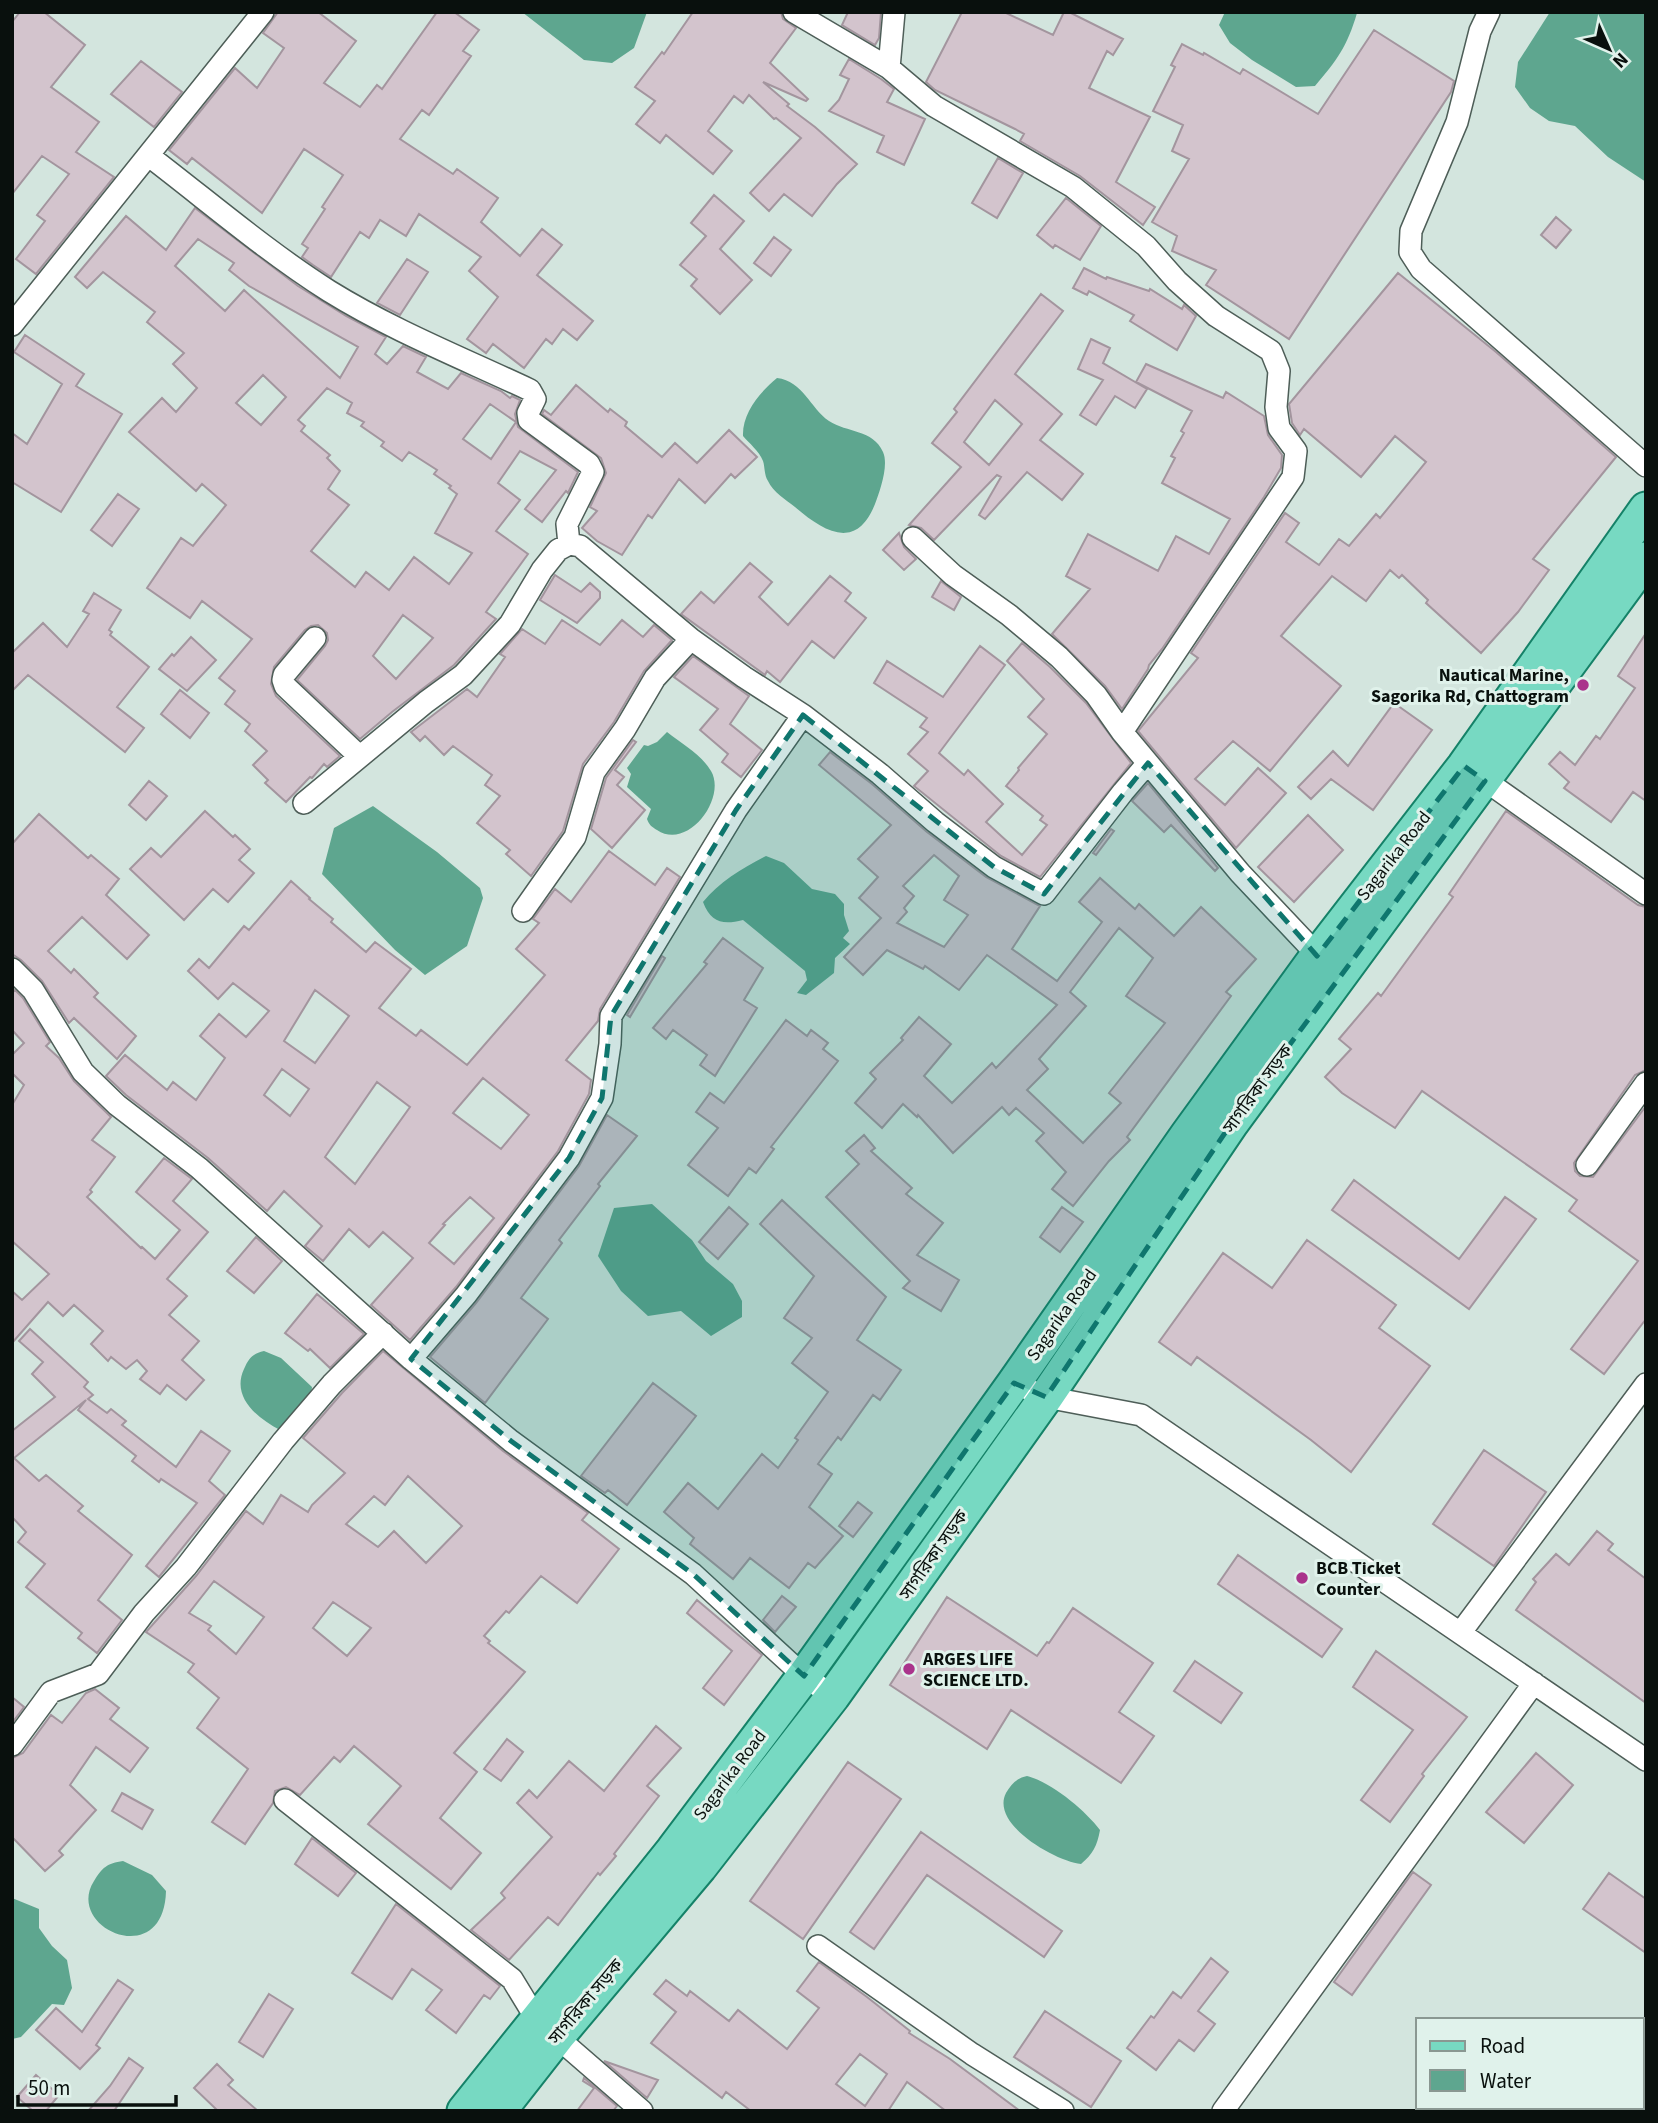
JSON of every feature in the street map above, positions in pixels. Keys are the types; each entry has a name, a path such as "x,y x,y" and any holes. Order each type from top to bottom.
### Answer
{"main road":[{"name":"Sagarika Road","path":"1474,773 1646,509"},
{"name":"Sagarika Road","path":"464,2111 547,2029 673,1850 804,1676 1014,1383 1187,1135 1329,967 1474,773 1646,559"},
{"name":"সাগরিকা সড়ক","path":"499,2111 547,2029 700,1867 833,1696 1046,1397 1231,1124 1329,967"}],"street":[{"path":"12,325 263,12"},
{"path":"794,12 889,68 934,106 1073,187 1146,246 1177,281 1216,316 1271,351 1279,371 1276,407 1279,428 1296,451 1293,477 1122,732"},
{"path":"889,68 894,12"},
{"path":"1489,12 1480,30 1457,122 1411,231 1410,252 1421,269 1646,466"},
{"path":"149,156 261,243 328,290 389,325 530,390 535,399 528,414 529,420 589,464 593,472 567,524 569,544"},
{"path":"913,538 953,575 1009,615 1059,657 1096,695 1122,732 1240,873 1329,967"},
{"path":"304,803 426,702 463,675 510,624 542,570 558,550 569,544 580,546 691,639 803,715 995,867 1044,894 1148,764"},
{"path":"315,638 284,676 285,686 359,756"},
{"path":"523,911 575,837 594,772 625,729 655,678 691,639"},
{"path":"411,1359 466,1294 569,1158 603,1098 611,1016 736,810 803,715"},
{"path":"1474,773 1646,894"},
{"path":"12,969 33,990 83,1072 117,1105 199,1168 411,1359 511,1441 693,1574 804,1676 833,1696"},
{"path":"1587,1165 1646,1083"},
{"path":"12,1745 51,1692 98,1674 144,1613 186,1567 283,1441 332,1384 383,1333"},
{"path":"1014,1383 1046,1397 1141,1415 1646,1760"},
{"path":"1461,1632 1646,1384"},
{"path":"1223,2111 1534,1683"},
{"path":"285,1800 512,1979 547,2029 642,2111"},
{"path":"818,1947 972,2054 1063,2111"}],"highlighted area":[{"path":"803,715 994,867 1044,894 1148,763 1317,956 1464,766 1485,781 1231,1124 1046,1397 1014,1383 804,1676 693,1574 511,1441 411,1359 569,1158 602,1098 611,1016 736,810"}],"water":[{"path":"522,12 647,12 634,48 612,63 584,60"},
{"path":"1225,12 1357,13 1345,44 1323,77 1315,86 1296,87 1230,43 1219,25"},
{"path":"1550,12 1646,12 1646,182 1608,157 1575,126 1549,121 1530,108 1515,87 1518,62"},
{"path":"777,378 800,389 829,421 873,439 883,452 884,471 879,492 867,519 858,528 849,532 828,529 784,499 770,485 761,457 743,436 743,427 753,404"},
{"path":"667,732 702,759 715,782 714,795 702,818 692,828 669,835 650,824 647,819 651,809 627,787 631,774 627,768 644,745 657,742"},
{"path":"373,806 437,852 480,888 483,898 467,946 425,975 395,950 322,874 334,828"},
{"path":"766,856 784,863 812,889 835,894 844,904 849,931 843,938 850,944 835,958 834,973 806,995 797,993 807,980 805,971 743,920 719,921 710,914 703,902 724,882"},
{"path":"652,1204 692,1240 706,1261 733,1284 742,1301 742,1317 711,1336 681,1311 648,1316 621,1291 598,1256 614,1208"},
{"path":"264,1351 281,1358 312,1387 311,1395 280,1430 248,1406 241,1389 241,1379 248,1362 254,1355"},
{"path":"1027,1776 1046,1784 1067,1798 1100,1830 1094,1849 1081,1864 1042,1848 1028,1839 1007,1817 1004,1805 1006,1793 1015,1782"},
{"path":"123,1861 152,1875 166,1891 161,1916 150,1930 134,1936 118,1934 103,1926 92,1914 88,1898 102,1869"},
{"path":"12,1898 39,1909 39,1928 67,1960 72,1988 64,2005 52,2004 21,2037 12,2039"}],"building":[{"path":"20,12 44,12 85,45 51,87 99,122 76,152 114,177 36,274 16,259 45,221 37,215 69,174 42,156 12,194 12,22"},
{"path":"278,12 318,12 356,41 324,83 360,107 377,85 382,89 437,12 454,12 479,30 463,51 471,56 429,115 422,110 400,139 453,174 457,169 498,198 481,222 520,256 542,229 562,245 537,275 593,321 577,340 563,329 552,344 546,339 524,368 493,344 486,353 467,339 498,297 469,271 481,257 419,214 406,236 380,220 369,238 360,232 331,277 313,265 302,257 308,248 302,244 343,175 304,149 262,213 192,158 187,164 169,150 235,68 257,88 284,48 263,33"},
{"path":"693,12 781,12 783,19 796,28 770,63 808,99 806,101 763,82 789,104 787,106 857,164 812,216 784,194 769,211 750,193 801,138 774,119 749,95 743,103 734,96 708,131 732,151 713,174 666,135 660,143 636,124 655,101 635,87 662,52 664,54"},
{"path":"848,12 881,12 879,38 875,45 842,25"},
{"path":"962,12 1004,12 1053,35 1064,12 1069,12 1123,39 1113,55 1107,51 1089,88 1150,117 1116,182 1155,207 1143,225 1080,176 1020,141 1024,134 935,90 926,82"},
{"path":"1374,30 1454,81 1451,92 1289,339 1206,285 1216,270 1172,251 1177,236 1152,222 1189,159 1172,151 1183,125 1153,111 1175,67 1171,65 1182,44 1203,55 1204,53 1240,74 1243,69 1318,114"},
{"path":"849,59 894,89 887,102 925,119 904,165 877,152 884,136 829,111 839,100 849,79 840,75"},
{"path":"141,61 182,92 154,127 111,94"},
{"path":"998,158 1023,173 997,218 972,203"},
{"path":"714,195 744,221 720,249 752,280 720,314 691,286 697,279 680,265 706,236 691,223"},
{"path":"1066,198 1101,226 1080,260 1055,245 1053,248 1037,235"},
{"path":"195,208 298,286 386,337 375,354 387,364 403,346 426,357 417,372 448,389 461,373 501,391 510,398 512,396 520,400 515,414 518,427 578,472 568,493 566,491 542,522 525,509 556,470 520,451 498,483 520,500 496,531 528,554 486,612 496,619 454,665 360,739 297,680 328,640 327,633 318,625 305,630 274,667 271,684 276,696 340,756 327,767 324,764 286,802 265,783 268,780 253,765 267,751 245,731 250,724 225,704 235,691 219,678 252,639 202,601 190,618 147,588 181,538 193,546 226,505 202,484 196,491 129,432 162,398 176,412 197,388 173,364 184,353 147,322 155,312 103,272 87,288 75,277 126,216 166,250","holes":["198,239 234,263 229,270 249,286 358,347 340,378 244,290 225,311 175,266","263,375 286,397 261,425 236,403","327,388 352,403 347,413 364,422 361,426 384,442 381,446 402,461 409,452 437,470 434,474 457,494 435,533 472,553 449,584 414,557 389,590 366,572 355,587 311,551 349,505 328,489 340,471 327,458 330,455 301,431 305,426 298,420","490,404 516,422 491,459 463,439","403,615 433,638 396,679 373,656"]},
{"path":"1556,217 1571,230 1556,248 1541,235"},
{"path":"774,237 791,250 771,276 754,263"},
{"path":"407,259 428,272 400,315 377,303"},
{"path":"1084,268 1106,279 1107,277 1149,291 1150,289 1182,309 1184,305 1196,316 1177,350 1130,321 1134,315 1089,291 1087,295 1073,288"},
{"path":"1398,273 1496,352 1616,457 1533,559 1549,570 1518,612 1481,653 1426,603 1428,600 1402,575 1399,578 1390,570 1366,601 1332,576 1281,636 1341,686 1270,771 1233,741 1195,779 1225,805 1258,768 1286,793 1236,848 1138,731 1198,658 1191,653 1285,513 1299,523 1286,542 1319,565 1339,539 1349,546 1376,514 1380,518 1426,462 1395,436 1361,477 1304,429 1300,435 1292,423 1289,404"},
{"path":"1041,294 1063,311 1015,374 1062,414 1040,440 1083,474 1062,500 1027,472 985,519 979,515 1001,477 997,475 934,540 921,528 909,525 961,467 932,443 957,412 954,409","holes":["995,400 1022,424 989,465 964,442"]},
{"path":"25,335 84,374 76,386 122,414 61,512 12,482 12,433 27,444 62,384 14,352"},
{"path":"1091,339 1110,348 1103,363 1147,389 1135,408 1115,396 1096,425 1080,415 1103,380 1078,369"},
{"path":"1146,364 1223,398 1226,392 1264,416 1268,435 1282,455 1281,468 1264,497 1122,709 1105,686 1052,634 1090,589 1066,576 1088,534 1158,571 1176,536 1209,554 1230,519 1162,483 1175,458 1171,456 1184,433 1181,431 1192,411 1136,382"},
{"path":"576,385 608,412 610,409 627,422 625,426 662,457 675,443 697,463 729,430 757,457 735,478 731,474 705,503 679,479 652,518 648,515 622,555 597,541 582,528 597,511 590,507 606,473 601,458 542,414 544,410 551,415"},
{"path":"118,494 139,509 112,546 91,530"},
{"path":"899,533 904,547 916,559 904,570 883,550"},
{"path":"750,563 772,582 759,597 788,625 830,576 851,593 845,601 866,618 834,658 812,641 780,682 767,671 765,675 681,614 701,592 714,603"},
{"path":"555,575 581,592 590,583 600,592 600,598 577,623 540,600"},
{"path":"941,581 961,597 954,610 932,597"},
{"path":"94,593 121,610 109,630 112,632 110,635 149,667 117,707 144,728 125,752 28,675 12,691 12,653 43,623 67,647 89,614 83,611"},
{"path":"562,620 600,645 622,620 643,637 654,625 672,640 644,671 614,722 583,764 563,831 531,876 506,854 510,850 477,823 500,796 485,785 492,775 453,746 444,755 425,736 420,741 411,732 467,689 477,697 505,657 500,654 522,629 545,644"},
{"path":"1646,633 1646,801 1633,792 1611,822 1564,788 1569,782 1549,764 1560,752 1575,765 1596,736 1600,739 1635,688 1618,676"},
{"path":"191,637 216,660 187,691 159,669"},
{"path":"1022,643 1086,703 1131,763 1040,877 1001,856 914,786 928,771 908,754 928,732 920,727 927,718 874,683 887,661 943,697 980,646 1005,665 939,753 964,775 968,770 1003,804 986,822 1022,855 1047,825 1040,820 1043,816 1006,786 1047,734 1028,717 1044,699 1007,661"},
{"path":"693,656 749,696 730,724 762,750 741,777 722,762 728,754 700,730 718,709 674,677"},
{"path":"180,690 209,713 190,738 161,714"},
{"path":"1394,703 1432,730 1373,810 1331,779 1311,799 1298,787 1333,751 1348,766"},
{"path":"633,740 636,742 615,770 624,777 617,785 645,810 612,848 591,829 606,778"},
{"path":"830,752 986,877 1040,906 1012,949 1057,981 1102,922 1079,902 1100,878 1135,909 1139,904 1174,936 1201,907 1256,959 1226,992 1231,996 1127,1137 1130,1140 1109,1161 1073,1206 1052,1189 1066,1172 1036,1141 1044,1133 1016,1108 1009,1115 1002,1107 953,1153 918,1115 917,1117 903,1104 882,1128 855,1103 876,1079 870,1073 903,1040 901,1038 919,1017 951,1044 924,1076 952,1103 992,1063 996,1068 1057,1005 987,955 959,990 925,966 923,969 887,950 863,975 844,957 881,918 859,898 878,877 858,859 891,825 819,765","holes":["934,855 959,876 944,900 968,915 944,947 897,923 907,912 904,908 914,896 903,886","1119,928 1153,958 1126,996 1165,1023 1109,1093 1121,1103 1083,1143 1027,1090 1048,1069 1039,1059 1086,1006 1070,992"]},
{"path":"149,781 167,796 146,820 129,805"},
{"path":"1148,783 1218,868 1215,871 1171,825 1164,832 1132,801"},
{"path":"205,811 250,849 239,860 254,873 228,902 213,889 184,920 130,869 151,848 161,857"},
{"path":"1506,811 1638,905 1646,907 1646,1070 1635,1075 1574,1163 1575,1171 1580,1176 1593,1177 1646,1106 1646,1319 1604,1374 1571,1349 1638,1261 1569,1211 1577,1200 1422,1091 1395,1128 1342,1093 1325,1077 1351,1049 1339,1039 1378,993 1381,996 1453,897 1449,894"},
{"path":"39,814 88,858 91,855 119,879 106,895 149,935 127,959 82,917 48,951 71,973 74,969 98,993 94,997 136,1036 117,1059 74,1018 69,1023 42,981 12,954 12,844"},
{"path":"1308,815 1343,850 1294,902 1258,867"},
{"path":"1111,829 1114,831 1096,855 1093,853"},
{"path":"609,851 655,885 667,868 680,877 600,1009 598,1021 566,1060 591,1080 589,1094 558,1151 456,1287 410,1340 371,1305 413,1258 383,1232 369,1247 349,1229 323,1261 305,1246 322,1226 284,1191 267,1211 208,1158 126,1095 106,1076 125,1055 167,1090 173,1082 196,1100 225,1058 200,1036 219,1014 246,1037 269,1011 233,983 218,999 188,971 199,959 209,968 244,926 249,930 291,881 333,919 331,922 366,952 375,942 411,969 379,1008 416,1036 421,1030 467,1065 545,975 516,949 539,923 533,919 555,889 571,902","holes":["315,990 349,1016 315,1063 284,1041","282,1069 309,1089 290,1116 264,1095","483,1078 529,1115 501,1149 453,1113","377,1082 410,1107 355,1184 325,1157","470,1197 494,1218 454,1264 429,1243 445,1225 443,1224"]},
{"path":"723,938 763,968 744,1000 757,1008 715,1076 700,1065 707,1055 673,1030 666,1039 653,1028 707,964 704,962"},
{"path":"662,956 665,958 630,1017 627,1015"},
{"path":"15,990 23,998 50,1042 46,1046 59,1058 74,1081 111,1117 92,1140 115,1157 87,1197 155,1259 180,1230 136,1192 164,1158 192,1179 173,1201 208,1232 167,1279 187,1296 169,1315 199,1341 182,1360 204,1380 186,1400 167,1385 160,1394 140,1379 147,1371 137,1360 126,1369 111,1357 108,1361 91,1344 103,1331 74,1305 63,1316 48,1302 12,1343 12,1291 22,1300 49,1274 12,1241 12,1105 24,1085 12,1073 12,1055 24,1043 12,1030 12,993"},
{"path":"786,1020 807,1036 811,1030 828,1043 823,1049 838,1061 771,1147 774,1149 756,1173 749,1168 728,1196 688,1165 718,1128 696,1112 710,1093 724,1103"},
{"path":"607,1115 637,1136 598,1184 600,1186 559,1240 562,1243 521,1298 548,1319 485,1403 430,1357 476,1303 579,1166"},
{"path":"864,1135 875,1148 871,1151 912,1188 906,1194 943,1223 917,1255 959,1280 941,1311 903,1288 910,1281 826,1197 859,1164 846,1151"},
{"path":"1354,1180 1459,1259 1505,1197 1536,1219 1469,1309 1332,1210"},
{"path":"782,1200 886,1297 857,1340 901,1370 880,1400 873,1395 841,1440 838,1437 818,1464 832,1474 809,1507 843,1536 815,1568 808,1563 789,1588 750,1558 733,1579 690,1544 694,1538 664,1512 688,1483 718,1509 762,1454 778,1468 798,1440 795,1438 828,1392 792,1363 812,1338 784,1318 814,1276 760,1224"},
{"path":"729,1207 748,1224 718,1259 699,1242"},
{"path":"1062,1207 1083,1222 1060,1252 1040,1237"},
{"path":"256,1237 282,1261 254,1293 227,1271"},
{"path":"1307,1240 1396,1305 1379,1328 1430,1366 1351,1472 1197,1357 1191,1365 1159,1342 1223,1253 1272,1288"},
{"path":"317,1294 364,1334 330,1368 310,1349 308,1351 285,1333"},
{"path":"30,1329 88,1382 84,1387 93,1395 88,1399 107,1413 111,1409 126,1421 122,1425 176,1467 201,1431 230,1451 209,1481 225,1495 159,1577 146,1566 197,1503 161,1479 159,1482 132,1461 136,1456 78,1410 86,1400 14,1458 39,1481 46,1475 83,1506 78,1511 132,1555 98,1600 122,1620 97,1653 78,1638 82,1633 26,1587 45,1564 18,1542 26,1532 12,1517 12,1431 55,1397 32,1374 43,1362 19,1341"},
{"path":"383,1351 503,1451 588,1513 582,1520 619,1549 577,1603 541,1576 509,1613 506,1611 484,1636 490,1641 488,1643 525,1672 454,1753 477,1772 440,1818 481,1853 451,1889 368,1824 401,1786 354,1746 340,1762 334,1757 300,1795 286,1787 275,1791 273,1803 245,1844 212,1822 248,1769 197,1728 219,1698 188,1672 194,1664 146,1632 196,1576 246,1511 263,1524 281,1495 308,1512 345,1473 303,1438","holes":["408,1476 462,1526 426,1563 394,1531 378,1547 346,1524 374,1496 385,1505","214,1581 264,1617 236,1654 208,1630 211,1626 189,1613","333,1602 371,1628 347,1656 313,1628"]},
{"path":"653,1383 696,1416 627,1505 608,1490 605,1493 581,1476"},
{"path":"1484,1450 1546,1492 1494,1566 1433,1524"},
{"path":"858,1502 872,1513 853,1537 839,1526"},
{"path":"1597,1531 1613,1544 1608,1550 1646,1579 1646,1703 1516,1610 1536,1582 1533,1579 1556,1554 1569,1565"},
{"path":"1238,1555 1342,1629 1322,1657 1218,1584"},
{"path":"782,1596 796,1607 775,1632 763,1620"},
{"path":"947,1597 1037,1656 1073,1608 1153,1663 1119,1712 1154,1736 1121,1783 1011,1710 987,1749 890,1685"},
{"path":"697,1600 762,1655 724,1705 703,1688 732,1651 687,1613"},
{"path":"1376,1651 1467,1717 1422,1774 1424,1776 1390,1822 1361,1800 1413,1730 1353,1687"},
{"path":"1195,1661 1242,1693 1221,1723 1174,1691"},
{"path":"95,1689 119,1708 110,1719 148,1748 130,1772 96,1747 70,1785 96,1810 59,1851 63,1855 45,1871 12,1837 12,1758 23,1753 51,1715 62,1723 86,1693"},
{"path":"12,1697 24,1707 12,1723"},
{"path":"656,1726 681,1748 647,1786 659,1796 614,1854 616,1856 600,1875 598,1873 558,1925 548,1917 509,1960 471,1930 505,1898 501,1893 552,1837 517,1803 529,1790 537,1798 569,1761 604,1791"},
{"path":"507,1739 523,1752 501,1781 484,1769"},
{"path":"1536,1753 1573,1785 1524,1843 1486,1812"},
{"path":"848,1762 901,1799 803,1939 750,1901"},
{"path":"122,1793 153,1810 142,1829 112,1811"},
{"path":"921,1832 1062,1931 1044,1957 927,1875 874,1949 850,1932"},
{"path":"312,1838 356,1873 338,1896 295,1864"},
{"path":"1413,1872 1431,1885 1352,1995 1334,1982"},
{"path":"1609,1873 1646,1899 1646,1953 1583,1909"},
{"path":"396,1904 500,1986 490,1999 484,1995 456,2033 426,2010 442,1990 412,1969 392,1999 352,1973"},
{"path":"1211,1958 1228,1972 1198,2011 1215,2024 1194,2051 1179,2040 1156,2070 1127,2048 1173,1992 1181,1998"},
{"path":"819,1962 867,1997 910,2031 909,2033 950,2059 1020,2111 946,2111 907,2082 888,2111 751,2111 726,2092 722,2098 651,2043 676,2012 654,1994 666,1980 687,1996 690,1991 729,2021 738,2010 787,2049 819,2008 797,1991","holes":["860,2054 887,2074 865,2106 836,2084"]},
{"path":"118,1980 133,1990 96,2045 100,2048 80,2069 36,2030 56,2008 82,2032"},
{"path":"269,1994 293,2009 263,2057 239,2042"},
{"path":"1045,2011 1121,2061 1091,2107 1014,2057"},
{"path":"129,2058 143,2068 114,2111 88,2111 110,2086"},
{"path":"604,2061 658,2080 647,2098"},
{"path":"217,2064 233,2080 228,2085 258,2111 218,2111 194,2088"},
{"path":"36,2075 59,2095 46,2111 33,2111 17,2097"},
{"path":"584,2078 617,2106 613,2111 577,2111 594,2088 583,2081"}],"place":[{"name":"Nautical Marine, Sagorika Rd, Chattogram","path":"1583,685"},
{"name":"BCB Ticket Counter","path":"1302,1578"},
{"name":"ARGES LIFE SCIENCE LTD.","path":"909,1669"}]}
